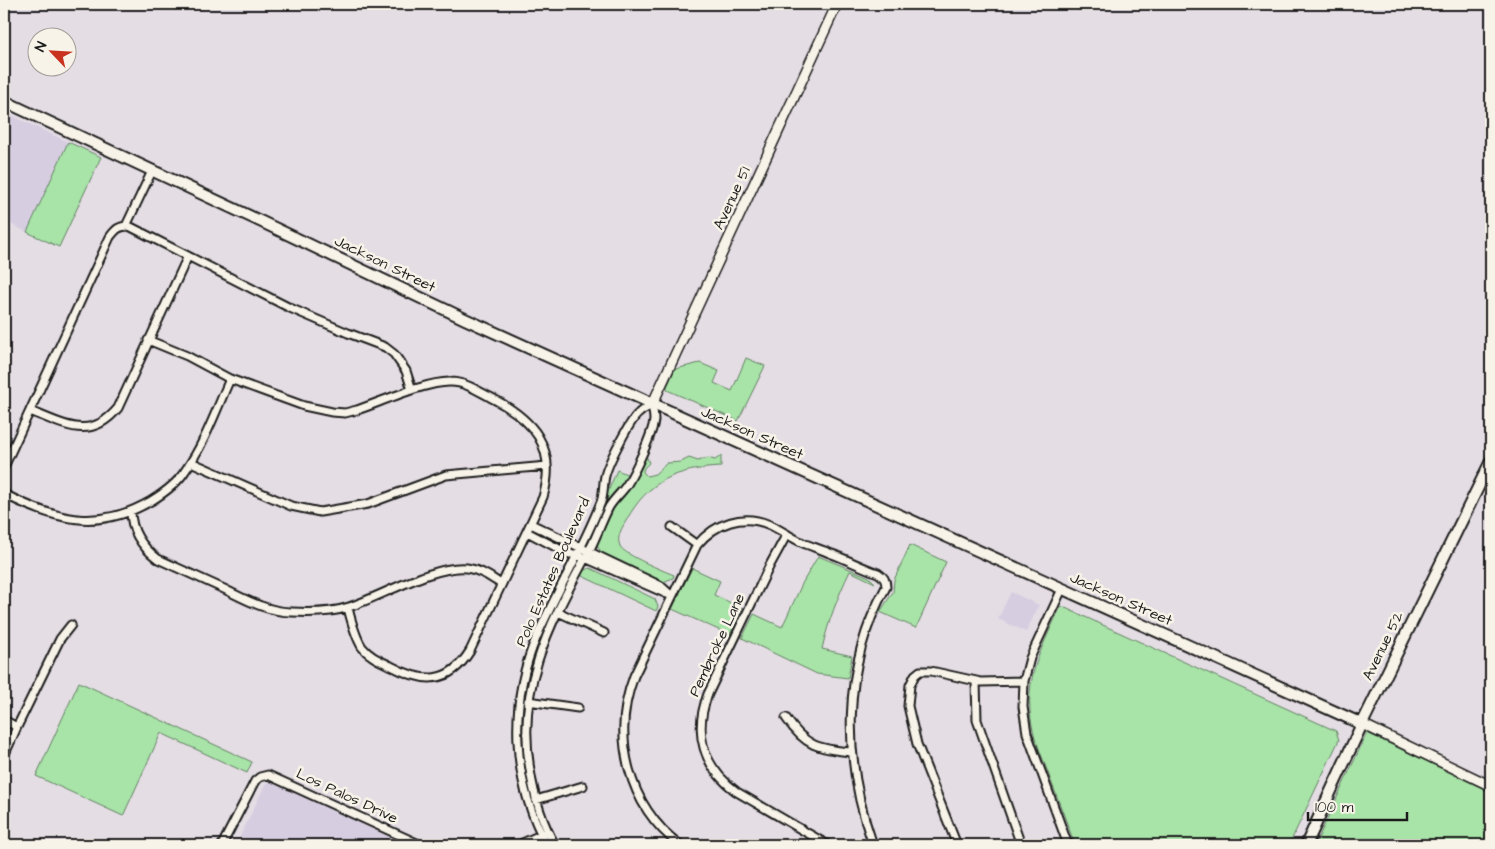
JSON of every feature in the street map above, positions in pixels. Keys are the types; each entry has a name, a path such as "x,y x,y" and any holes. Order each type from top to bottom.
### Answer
{"main road":[{"name":"Jackson Street","path":"4,101 465,319 652,405 1362,724"},
{"name":"Avenue 52","path":"1306,845 1362,724 1491,461"}],"street":[{"name":"Avenue 51","path":"652,405 837,4"},
{"path":"126,226 152,171"},
{"path":"4,467 110,236 116,228 121,226 126,226 188,256 290,308 386,347 394,354 406,371 412,390"},
{"path":"30,411 71,427 84,428 97,425 109,419 118,408 188,256"},
{"path":"148,340 187,356 230,378 304,406 344,413 438,382 453,382 468,385 498,401 532,427 542,441 547,455 547,481 543,497 464,660 450,674 438,678 418,678 403,673 369,655 358,639 348,608"},
{"path":"4,494 50,515 74,519 104,519 131,511 160,495 174,484 191,462 230,378"},
{"name":"Polo Estates Boulevard","path":"547,845 544,833 536,800 531,780 526,730 528,701 538,660 558,612 609,507 627,484 644,450 654,421 652,405 638,414 621,440 605,474 602,500 534,643 520,696 518,728 520,762 527,799 544,833 555,845"},
{"path":"191,462 291,506 320,512 368,504 446,476 547,466"},
{"path":"131,511 131,522 138,538 158,559 258,605 275,610 321,612 348,608 430,575 456,568 466,568 484,573 501,584"},
{"path":"680,845 664,831 646,808 632,780 624,746 624,712 634,676 697,545 709,532 717,527 740,520 768,524 804,544 833,554 878,574 884,579 886,587 871,616 856,668 851,710 851,752 858,794 874,845"},
{"path":"531,524 578,551 662,586 672,596"},
{"path":"672,527 697,545"},
{"path":"527,532 569,554 578,551"},
{"name":"Pembroke Lane","path":"787,534 770,565 703,707 701,734 708,760 715,773 725,783 737,792 828,845"},
{"path":"1062,589 1035,647 1024,680 1023,707 1027,733 1068,845"},
{"path":"558,612 604,633"},
{"path":"4,756 60,639 71,625"},
{"path":"957,845 918,744 908,706 910,685 915,675 920,671 931,671 976,681 1024,680"},
{"path":"976,681 976,720 1022,845"},
{"path":"528,701 578,708"},
{"path":"786,718 794,730 814,746 825,750 851,752"},
{"path":"4,720 17,727"},
{"name":"Jackson Street","path":"1362,724 1491,786"},
{"name":"Los Palos Drive","path":"222,845 254,781 268,775 421,845"},
{"path":"536,800 584,786"},
{"path":"518,845 544,833"}],"shaded area":[{"path":"4,112 68,142 27,232 4,221"},
{"path":"1011,592 1039,605 1026,632 998,619"},
{"path":"270,782 407,845 236,845 266,783"}],"green space":[{"path":"68,142 101,157 59,247 27,232"},
{"path":"746,358 765,366 738,421 667,390 675,369 700,363 719,371 714,383 732,391"},
{"path":"646,455 649,463 643,472 647,476 655,474 667,463 681,462 689,458 698,461 708,458 715,460 721,456 721,467 705,468 677,474 654,486 635,507 621,530 619,543 623,550 674,575 673,578 663,582 601,552 596,544 611,511 631,486"},
{"path":"617,470 629,475 608,502 598,521 602,506"},
{"path":"910,545 946,562 916,628 880,612 893,592 894,580"},
{"path":"818,556 869,577 875,583 850,571 827,629 822,649 852,656 848,678 817,674 742,638 754,614 782,627 803,582"},
{"path":"590,568 655,599 658,607 656,611 580,575 582,571"},
{"path":"692,568 720,581 714,595 742,608 730,635 672,609"},
{"path":"1061,606 1336,731 1339,740 1289,845 1075,845 1035,738 1031,719 1030,701 1034,670"},
{"path":"79,682 252,762 247,773 161,733 123,816 36,776"},
{"path":"1367,733 1491,792 1491,845 1315,845"}]}
